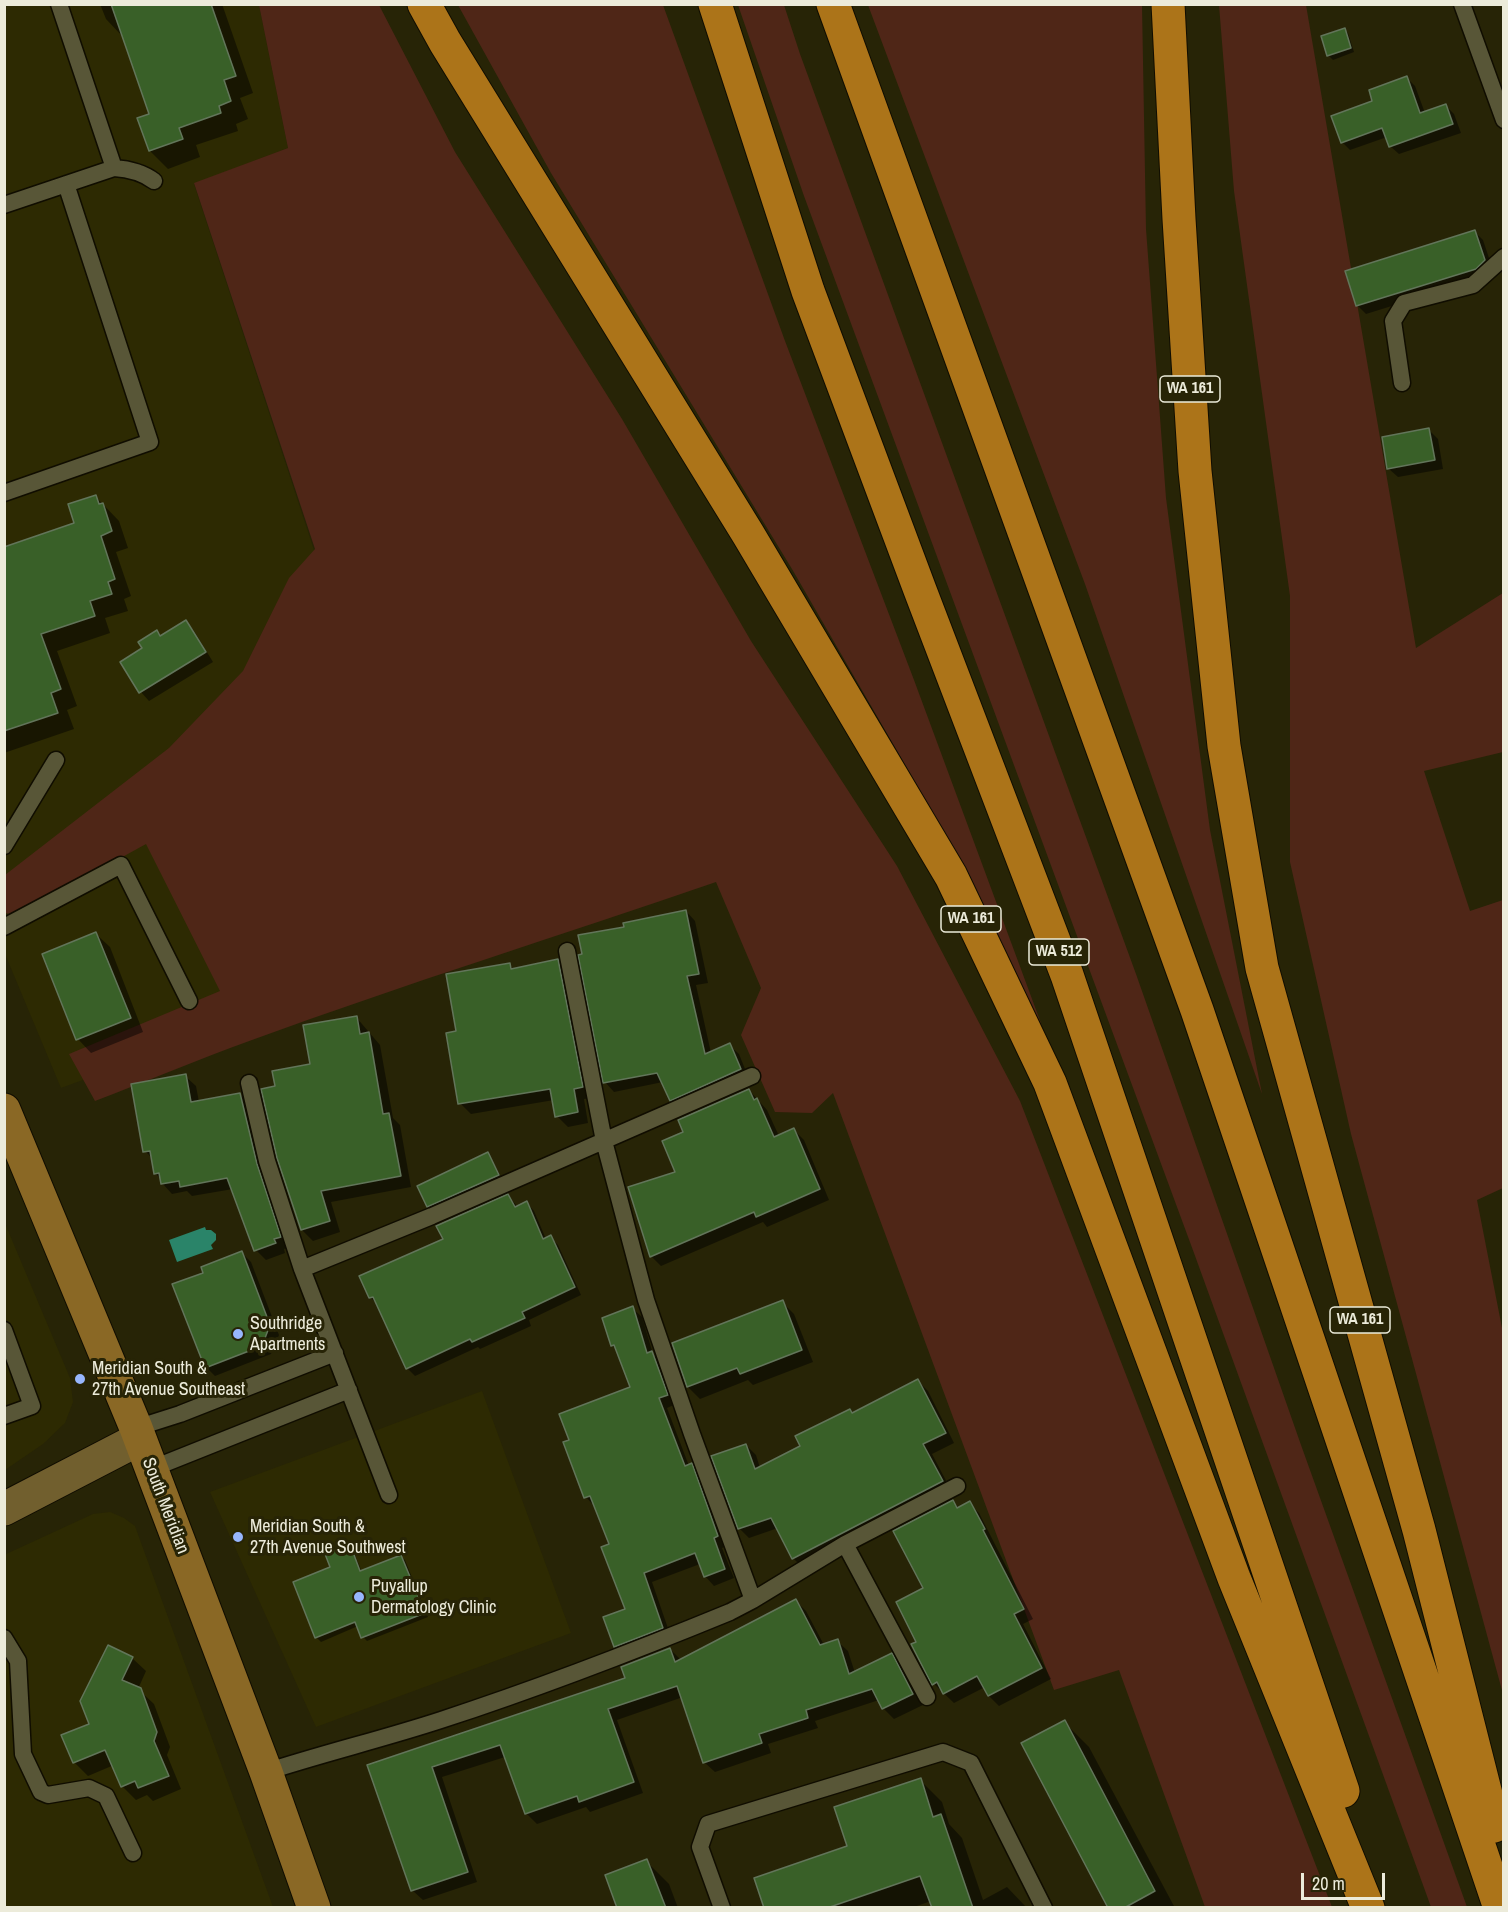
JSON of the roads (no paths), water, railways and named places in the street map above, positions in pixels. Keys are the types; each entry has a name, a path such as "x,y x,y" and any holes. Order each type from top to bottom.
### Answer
{"highway":[{"name":"WA 161","path":"424,4 445,42 748,534 951,876 1050,1083 1234,1578 1368,1908"},
{"name":"WA 512","path":"715,4 808,291 1067,975 1382,1908"},
{"path":"833,4 1197,1010 1500,1908"},
{"name":"WA 161","path":"1168,4 1195,471 1224,746 1262,968 1419,1530 1503,1866"}],"main road":[{"name":"South Meridian","path":"4,1110 151,1469 266,1772 314,1908"}],"street":[{"path":"4,1509 137,1433"}],"lane":[{"path":"59,4 114,168"},
{"path":"1462,4 1503,120"},
{"path":"4,205 114,168 128,169 146,175 153,181"},
{"path":"4,494 150,442 66,184"},
{"path":"1402,383 1393,321 1404,303 1473,285 1503,258"},
{"path":"4,846 56,760"},
{"path":"4,927 121,865 189,1001"},
{"path":"567,951 604,1141 646,1300 753,1600"},
{"path":"302,1269 432,1216 752,1076"},
{"path":"249,1083 267,1161 302,1269 389,1495"},
{"path":"4,1329 33,1406 4,1416"},
{"path":"137,1433 335,1353"},
{"path":"151,1469 349,1389"},
{"path":"266,1772 317,1755 439,1721 583,1671 730,1612 845,1544 957,1486"},
{"path":"845,1544 927,1697"},
{"path":"4,1638 18,1661 23,1754 41,1792 48,1795 90,1788 106,1796 133,1853"},
{"path":"722,1908 700,1847 708,1824 943,1752 971,1763 1044,1908"}],"place":[{"name":"Southridge Apartments","path":"238,1334"},
{"name":"Meridian South & 27th Avenue Southeast","path":"80,1379"},
{"name":"Meridian South & 27th Avenue Southwest","path":"238,1537"},
{"name":"Puyallup Dermatology Clinic","path":"359,1597"}]}
